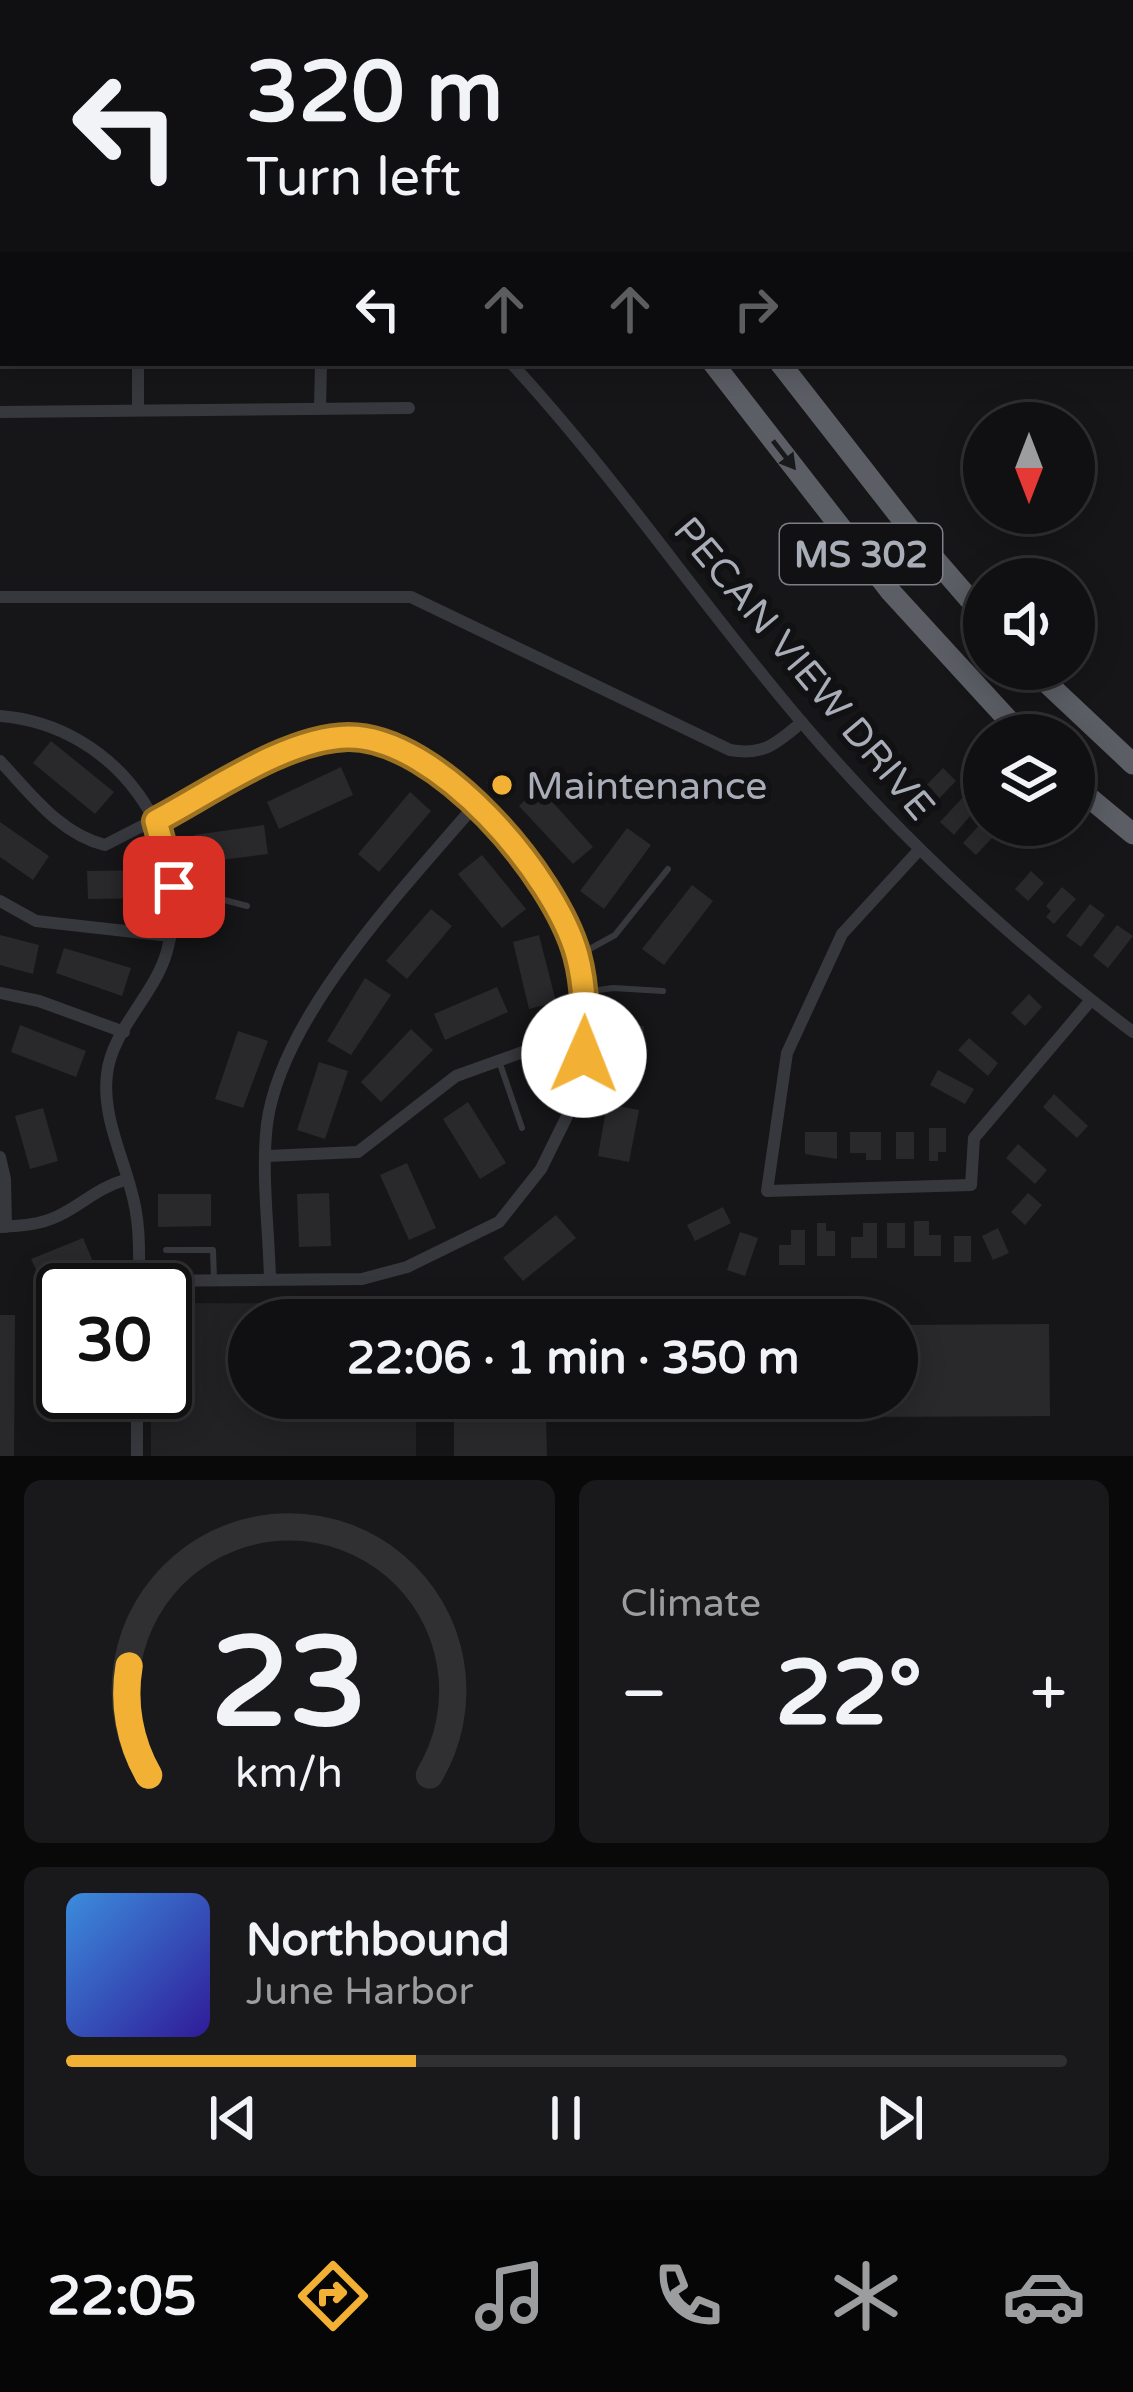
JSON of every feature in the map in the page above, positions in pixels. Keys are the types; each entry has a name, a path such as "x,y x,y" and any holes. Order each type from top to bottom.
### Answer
{"highway":[{"name":"MS 302","path":"715,366 891,592 1003,714"},
{"name":"MS 302","path":"782,366 963,592"},
{"path":"1054,690 1133,764"},
{"path":"1095,803 1133,835"}],"street":[{"path":"138,366 138,410"},
{"path":"320,410 321,366"},
{"name":"PECAN VIEW DRIVE","path":"514,366 633,506 703,602 802,722 919,850 1133,1031"},
{"path":"0,412 409,408"},
{"path":"0,598 411,597 730,750 753,754 770,748 802,722"},
{"path":"0,716 24,718 100,752 135,786 156,821 174,887 166,954 110,1055 106,1096 140,1237 139,1263"},
{"path":"0,761 56,820 88,841 105,845 306,742 351,737 393,745 465,793 506,835 549,892 577,956 584,992 581,1082 541,1169 499,1222 407,1267 362,1280 192,1281"},
{"path":"270,1280 267,1126 279,1071 295,1038 378,920 475,805"},
{"path":"919,850 842,934 787,1053 767,1192 971,1185 974,1138 1091,1000"},
{"path":"0,901 36,921 170,936"},
{"path":"0,993 39,1001 124,1032"},
{"path":"267,1156 358,1153 456,1076 545,1044 584,1039"},
{"path":"0,1156 5,1179 3,1227 58,1216 92,1192 128,1179"},
{"path":"137,1419 137,1456"}],"lane":[{"path":"577,956 615,935 668,869"},
{"path":"174,887 247,906"},
{"path":"584,992 613,988 663,991"},
{"path":"498,1058 521,1128"},
{"path":"166,1250 213,1250 214,1280"}],"shaded area":[{"path":"192,1303 228,1303 228,1419 416,1419 416,1456 151,1456 151,1419 192,1419"}],"building":[{"path":"51,741 114,792 95,814 33,763"},
{"path":"341,767 353,795 279,829 267,802"},
{"path":"943,768 956,781 928,810 915,797"},
{"name":"Maintenance","path":"498,771 517,787 507,799 487,783"},
{"path":"539,787 593,847 573,864 519,806"},
{"path":"410,792 431,811 379,872 358,854"},
{"path":"963,799 963,824 954,835 940,822"},
{"path":"0,822 49,856 33,880 0,857"},
{"path":"264,825 268,854 198,863 194,835"},
{"path":"627,828 651,845 604,909 580,891"},
{"path":"482,855 526,909 502,928 458,874"},
{"path":"157,870 158,898 88,899 87,871"},
{"path":"1031,871 1044,883 1028,901 1015,889"},
{"path":"692,885 713,901 664,965 642,949"},
{"path":"1062,887 1076,899 1054,924 1046,917 1051,911 1046,906"},
{"path":"1090,904 1105,915 1081,947 1066,936"},
{"path":"431,909 452,926 407,979 386,961"},
{"path":"1117,925 1133,936 1108,968 1093,956"},
{"path":"0,935 39,945 33,974 0,965"},
{"path":"539,935 556,1002 529,1009 513,942"},
{"path":"64,948 131,968 122,996 56,973"},
{"path":"365,978 391,995 351,1055 327,1041"},
{"path":"497,987 508,1012 445,1040 434,1014"},
{"path":"1029,994 1042,1007 1025,1026 1011,1013"},
{"path":"612,1024 644,1026 641,1079 609,1078"},
{"path":"20,1025 86,1051 76,1077 11,1052"},
{"path":"411,1029 433,1050 381,1102 361,1082"},
{"path":"238,1031 268,1041 243,1108 215,1099"},
{"path":"969,1038 998,1063 988,1076 958,1050"},
{"path":"319,1062 348,1071 325,1139 297,1130"},
{"path":"938,1070 974,1089 965,1104 930,1085"},
{"path":"1054,1094 1088,1126 1077,1138 1043,1107"},
{"path":"468,1102 506,1163 480,1179 443,1119"},
{"path":"607,1104 639,1110 629,1162 598,1156"},
{"path":"43,1108 58,1161 30,1169 15,1116"},
{"path":"929,1128 946,1128 946,1152 938,1152 938,1161 929,1161"},
{"path":"805,1132 837,1132 837,1159 805,1154"},
{"path":"850,1132 881,1132 881,1160 850,1153"},
{"path":"896,1132 914,1132 914,1159 896,1159"},
{"path":"1018,1144 1047,1170 1035,1184 1006,1158"},
{"path":"407,1163 436,1228 409,1240 380,1175"},
{"path":"329,1193 331,1246 299,1247 297,1194"},
{"path":"1028,1193 1042,1205 1025,1225 1011,1212"},
{"path":"158,1194 211,1194 211,1226 158,1227"},
{"path":"723,1207 731,1223 695,1241 687,1225"},
{"path":"556,1215 576,1238 523,1281 503,1258"},
{"path":"914,1221 929,1221 929,1235 941,1235 941,1256 914,1256"},
{"path":"817,1223 826,1223 826,1231 835,1231 835,1256 817,1256"},
{"path":"863,1223 877,1223 877,1258 851,1258 851,1237 863,1237"},
{"path":"887,1223 905,1223 905,1248 887,1248"},
{"path":"998,1228 1009,1253 993,1260 982,1236"},
{"path":"791,1230 805,1230 805,1265 779,1265 779,1245 791,1245"},
{"path":"740,1232 758,1238 745,1276 727,1270"},
{"path":"954,1236 971,1236 971,1262 954,1262"},
{"path":"83,1238 94,1263 36,1263 36,1270 31,1259"},
{"path":"0,1315 15,1315 14,1456 0,1456"},
{"path":"1049,1324 1050,1416 918,1417 918,1325"},
{"path":"454,1419 546,1419 547,1456 454,1456"}],"place":[{"name":"Maintenance","path":"502,785"}],"route":[{"path":"174,887 156,821 306,742 351,737 393,745 465,793 506,835 549,892 577,956 584,992 584,1055"}]}
